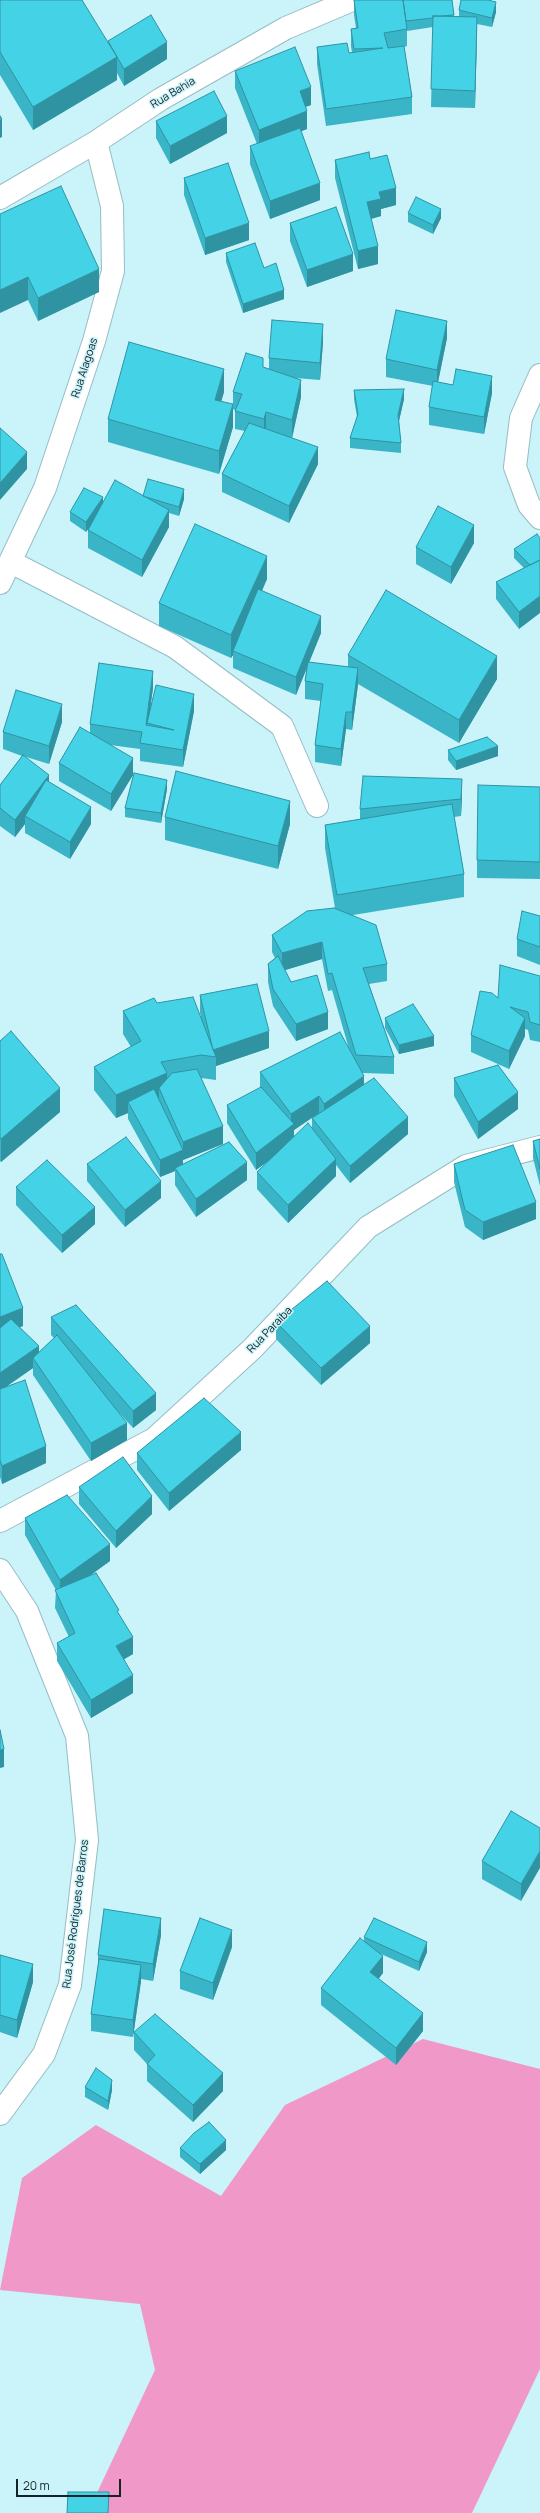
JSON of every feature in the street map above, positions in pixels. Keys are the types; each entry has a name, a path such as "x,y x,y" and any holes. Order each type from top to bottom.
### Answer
{"street":[{"name":"Rua Bahia","path":"0,198 96,142 161,99 286,28 352,0"},
{"name":"Rua Alagoas","path":"0,582 11,562 45,488 94,341 113,271 112,206 96,142"},
{"path":"540,375 521,418 515,467 529,506 540,518"},
{"path":"11,562 175,647 282,726 317,806"},
{"name":"Rua Paraíba","path":"0,1521 154,1439 252,1349 368,1227 466,1166 540,1147"},
{"name":"Rua José Rodrigues de Barros","path":"0,1570 27,1611 77,1736 87,1840 70,1985 44,2054 0,2114"}],"shaded area":[{"path":"423,2039 540,2069 540,2369 472,2513 99,2513 95,2497 155,2370 140,2304 0,2290 22,2178 96,2125 221,2196 285,2105"}],"building":[{"path":"0,0 82,0 117,57 33,107 0,52"},
{"path":"354,0 403,0 407,29 384,33 388,48 404,46 412,97 326,109 317,47 347,43 349,53 383,48 354,49 351,29 358,28"},
{"path":"403,0 452,0 454,15 433,16 433,18 406,21"},
{"path":"461,0 488,0 496,2 492,18 459,10"},
{"path":"151,15 167,42 124,69 108,41"},
{"path":"433,16 477,17 475,91 431,89"},
{"path":"295,47 311,87 300,91 307,111 259,130 235,71"},
{"path":"214,91 227,116 170,146 156,121"},
{"path":"300,128 320,183 270,201 250,146"},
{"path":"369,152 370,159 387,155 396,188 379,192 381,199 367,202 378,246 358,251 335,160"},
{"path":"228,163 249,223 205,238 184,178"},
{"path":"61,186 99,269 38,298 28,277 0,290 0,214"},
{"path":"416,197 441,209 433,225 408,213"},
{"path":"336,207 353,254 307,270 290,223"},
{"path":"255,243 264,268 276,263 284,290 243,304 226,253"},
{"path":"396,310 447,321 437,370 386,359"},
{"path":"272,320 323,324 320,363 269,358"},
{"path":"129,342 224,369 215,400 233,404 219,451 108,419"},
{"path":"246,353 263,358 263,367 301,380 292,420 266,412 264,419 235,411 242,394 233,392"},
{"path":"456,369 492,376 484,417 429,407 433,381 453,385"},
{"path":"404,389 398,415 401,443 350,438 358,414 354,390"},
{"path":"249,423 318,447 289,506 222,474"},
{"path":"0,428 27,452 0,483"},
{"path":"148,479 184,489 179,507 143,496"},
{"path":"115,480 169,510 142,560 88,530"},
{"path":"84,488 103,497 86,522 70,512"},
{"path":"438,506 474,525 451,567 416,547"},
{"path":"195,524 267,556 231,635 159,603"},
{"path":"537,534 540,538 540,560 530,565 514,549"},
{"path":"540,560 540,596 519,612 496,582"},
{"path":"258,589 321,616 296,677 233,651"},
{"path":"386,590 497,656 459,720 348,655"},
{"path":"308,662 358,668 352,712 346,712 341,749 315,745 323,684 305,681"},
{"path":"99,663 153,671 146,725 174,730 147,723 156,685 194,694 183,750 140,743 142,732 90,724"},
{"path":"16,690 62,704 49,746 3,732"},
{"path":"80,727 133,758 111,794 59,763"},
{"path":"487,737 498,746 456,761 448,750"},
{"path":"23,755 49,775 15,820 0,808 0,785"},
{"path":"176,771 290,801 278,846 165,817"},
{"path":"134,773 167,780 161,813 125,808"},
{"path":"363,776 462,779 461,799 360,809"},
{"path":"46,780 91,807 70,842 25,816"},
{"path":"478,785 540,787 540,862 477,860"},
{"path":"452,804 464,874 337,895 325,825"},
{"path":"334,908 376,925 387,964 363,968 394,1057 356,1055 332,973 328,974 322,942 282,953 272,935 307,911"},
{"path":"522,911 540,916 540,947 517,939"},
{"path":"278,956 291,982 317,975 328,1012 296,1024 273,989 268,964"},
{"path":"500,965 540,976 540,1025 530,1022 528,1012 510,1007 525,1018 509,1051 471,1035 480,991 492,993 498,998"},
{"path":"257,984 269,1031 213,1050 200,995"},
{"path":"193,997 216,1057 201,1055 161,1062 167,1073 116,1095 94,1067 141,1041 123,1011 154,998 157,1003"},
{"path":"413,1004 434,1036 399,1045 385,1018"},
{"path":"11,1031 60,1088 1,1139 0,1041"},
{"path":"340,1032 364,1076 324,1104 319,1096 291,1114 260,1072"},
{"path":"498,1065 518,1092 478,1122 454,1078"},
{"path":"197,1069 223,1126 183,1142 159,1088 172,1073"},
{"path":"374,1078 408,1117 350,1166 312,1118"},
{"path":"261,1087 294,1124 256,1153 227,1105"},
{"path":"154,1089 183,1150 160,1160 128,1102"},
{"path":"308,1123 336,1159 288,1205 257,1172"},
{"path":"126,1137 161,1181 125,1210 87,1164"},
{"path":"540,1139 540,1169 533,1141"},
{"path":"229,1142 247,1162 196,1199 175,1168"},
{"path":"513,1145 536,1202 483,1222 465,1210 454,1164"},
{"path":"47,1160 95,1207 62,1235 16,1187"},
{"path":"0,1254 2,1254 23,1308 0,1317"},
{"path":"327,1281 370,1326 321,1368 276,1322"},
{"path":"76,1305 156,1393 133,1411 51,1317"},
{"path":"11,1319 39,1346 0,1373 0,1328"},
{"path":"57,1335 127,1423 91,1443 33,1358"},
{"path":"25,1380 46,1446 2,1466 0,1460 0,1389"},
{"path":"204,1398 241,1432 169,1493 137,1453"},
{"path":"123,1457 152,1496 116,1531 79,1487"},
{"path":"67,1495 110,1544 60,1580 25,1518"},
{"path":"96,1573 119,1610 117,1611 133,1637 116,1646 133,1675 91,1700 57,1643 75,1633 55,1590"},
{"path":"0,1730 4,1749 0,1750"},
{"path":"511,1811 540,1828 540,1851 521,1884 482,1861"},
{"path":"104,1909 161,1918 153,1964 98,1955"},
{"path":"200,1918 232,1930 213,1983 180,1971"},
{"path":"374,1918 427,1942 419,1962 364,1937"},
{"path":"360,1938 383,1956 370,1972 423,2013 396,2048 321,1988"},
{"path":"0,1955 33,1964 17,2020 0,2015"},
{"path":"99,1959 141,1965 133,2020 91,2014"},
{"path":"155,2014 223,2073 193,2105 147,2064 155,2055 134,2032"},
{"path":"96,2068 112,2080 108,2101 85,2087"},
{"path":"209,2122 226,2140 200,2164 180,2148 194,2133"},
{"path":"68,2492 109,2492 108,2513 67,2513"}]}
